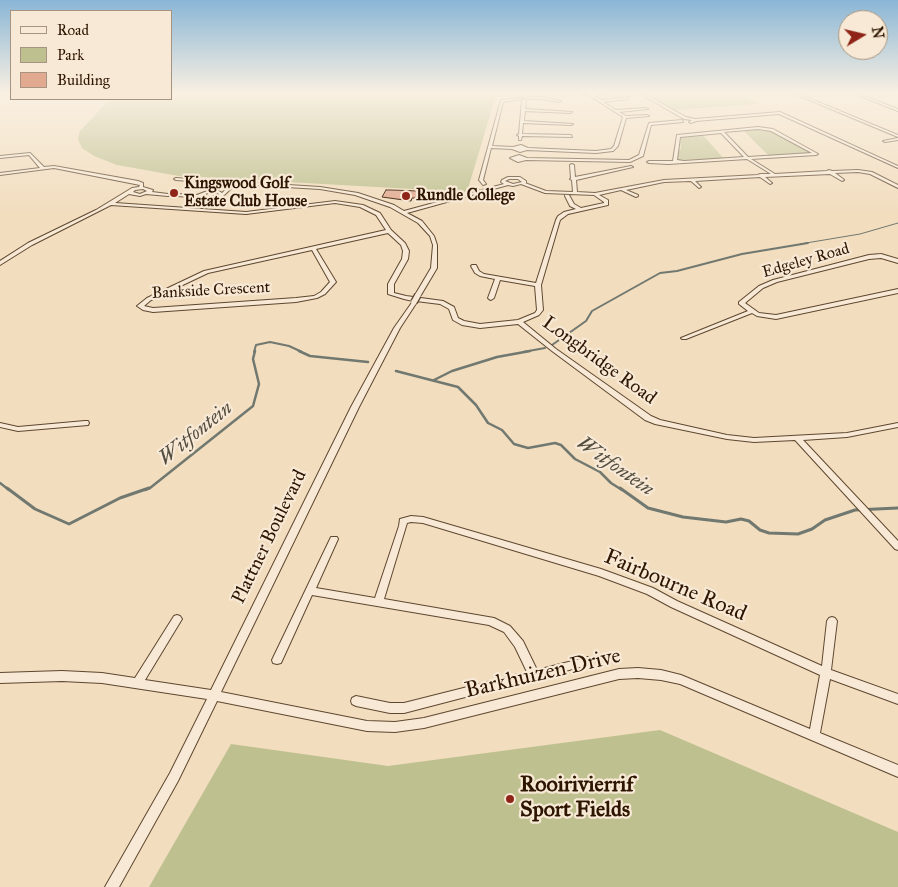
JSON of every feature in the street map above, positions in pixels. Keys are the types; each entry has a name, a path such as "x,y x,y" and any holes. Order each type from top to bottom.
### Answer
{"street":[{"path":"484,184 481,180 494,133"},
{"path":"490,147 513,148 517,150 596,152 612,150 620,133"},
{"path":"516,178 518,160 512,158 521,156 526,159 630,161 640,156 647,133"},
{"path":"678,162 674,159 678,136 700,133"},
{"path":"723,133 747,158 773,174"},
{"path":"649,162 668,164 816,154 777,133"},
{"path":"824,133 898,166"},
{"path":"521,146 519,134 571,136"},
{"path":"832,137 844,136"},
{"path":"885,141 898,138"},
{"path":"513,148 521,146 527,149"},
{"path":"864,151 877,150"},
{"path":"0,158 30,154 43,168"},
{"path":"572,165 575,193"},
{"path":"0,174 54,167 134,181 142,184 141,188"},
{"path":"572,178 631,167"},
{"path":"829,171 842,180"},
{"path":"404,212 507,184 523,184 546,192 595,194 657,182 829,171 868,172 898,187"},
{"path":"760,175 770,183"},
{"path":"507,184 503,182 504,180 516,178 525,181 523,184"},
{"name":"Plattner Boulevard","path":"112,887 174,777 332,453 397,328 434,268 436,255 432,236 413,218 372,198 332,190 176,179"},
{"path":"691,179 699,187"},
{"path":"132,193 149,192 199,195 215,191 228,182"},
{"path":"199,195 205,200 215,198 235,183"},
{"path":"0,262 30,244 141,188 150,188 149,192"},
{"path":"621,189 636,196"},
{"path":"215,191 221,195"},
{"path":"111,204 246,213 345,202 361,206 378,214 389,231 403,244 406,251 405,259 391,284 391,294 448,305 452,308 455,319 471,326 519,322 533,317 539,312 538,285 560,217 606,204 606,201 595,194"},
{"path":"567,196 572,205 580,210"},
{"name":"Bankside Crescent","path":"313,248 333,282 323,293 315,297 153,310 140,306 149,298 206,272 313,248 389,231"},
{"name":"Edgeley Road","path":"753,311 741,305 741,302 770,283 869,257 885,257 898,261"},
{"path":"474,266 477,272 482,275 538,285"},
{"path":"491,298 498,278"},
{"path":"684,338 753,311 766,316 776,317 898,291"},
{"name":"Longbridge Road","path":"519,322 554,350 653,420 740,439 798,439 847,435 898,425"},
{"path":"0,425 18,429 86,423"},
{"path":"889,427 898,431"},
{"path":"798,439 898,547"},
{"name":"Fairbourne Road","path":"378,603 403,521 417,519 601,573 643,588 826,673 898,698"},
{"path":"277,660 334,539"},
{"path":"311,591 491,621 507,629 519,644 534,675"},
{"path":"138,683 177,619"},
{"path":"814,736 826,673 832,621"},
{"path":"356,702 390,708 404,708 588,661"},
{"name":"Barkhuizen Drive","path":"0,678 102,678 213,695 367,726 395,727 424,723 600,678 638,673 661,675 681,680 898,771"}],"green space":[{"path":"79,133 485,133 467,192 179,176 117,165 94,156 82,148 78,139"},
{"path":"746,133 776,133 813,154 769,156"},
{"path":"702,134 724,159 677,160 678,150 681,149 680,137"},
{"name":"Rooirivierrif Sport Fields","path":"660,730 898,832 898,887 149,887 231,744 388,766"}],"building":[{"name":"Rundle College","path":"386,190 419,191 416,198 412,198 411,201 382,197"}],"waterway":[{"path":"800,244 860,234 898,223"},
{"path":"552,345 586,321 592,311 660,273 677,271 742,254 808,243"},
{"name":"Witfontein","path":"254,352 256,345 270,342 289,346 302,352"},
{"path":"523,352 545,348"},
{"name":"Witfontein","path":"145,490 253,406 259,384 253,359 255,351"},
{"name":"Witfontein","path":"299,351 310,356 368,362"},
{"path":"434,380 452,371 497,357 530,351"},
{"name":"Witfontein","path":"396,371 458,387 476,405 488,423 502,430 514,444 528,448 555,443 561,445 575,459 600,472 611,483 622,490"},
{"name":"Witfontein","path":"0,483 9,490"},
{"name":"Witfontein","path":"7,488 35,509 69,524 120,498 149,488"},
{"name":"Witfontein","path":"620,488 648,508 683,517 726,522 741,519 749,521 760,530 769,533 798,534 812,529 825,520 855,510 898,508"}],"tunnel":[{"path":"171,192 179,192"}],"place":[{"name":"Kingswood Golf Estate Club House","path":"174,193"},
{"name":"Rundle College","path":"406,196"},
{"name":"Rooirivierrif Sport Fields","path":"510,799"}]}
